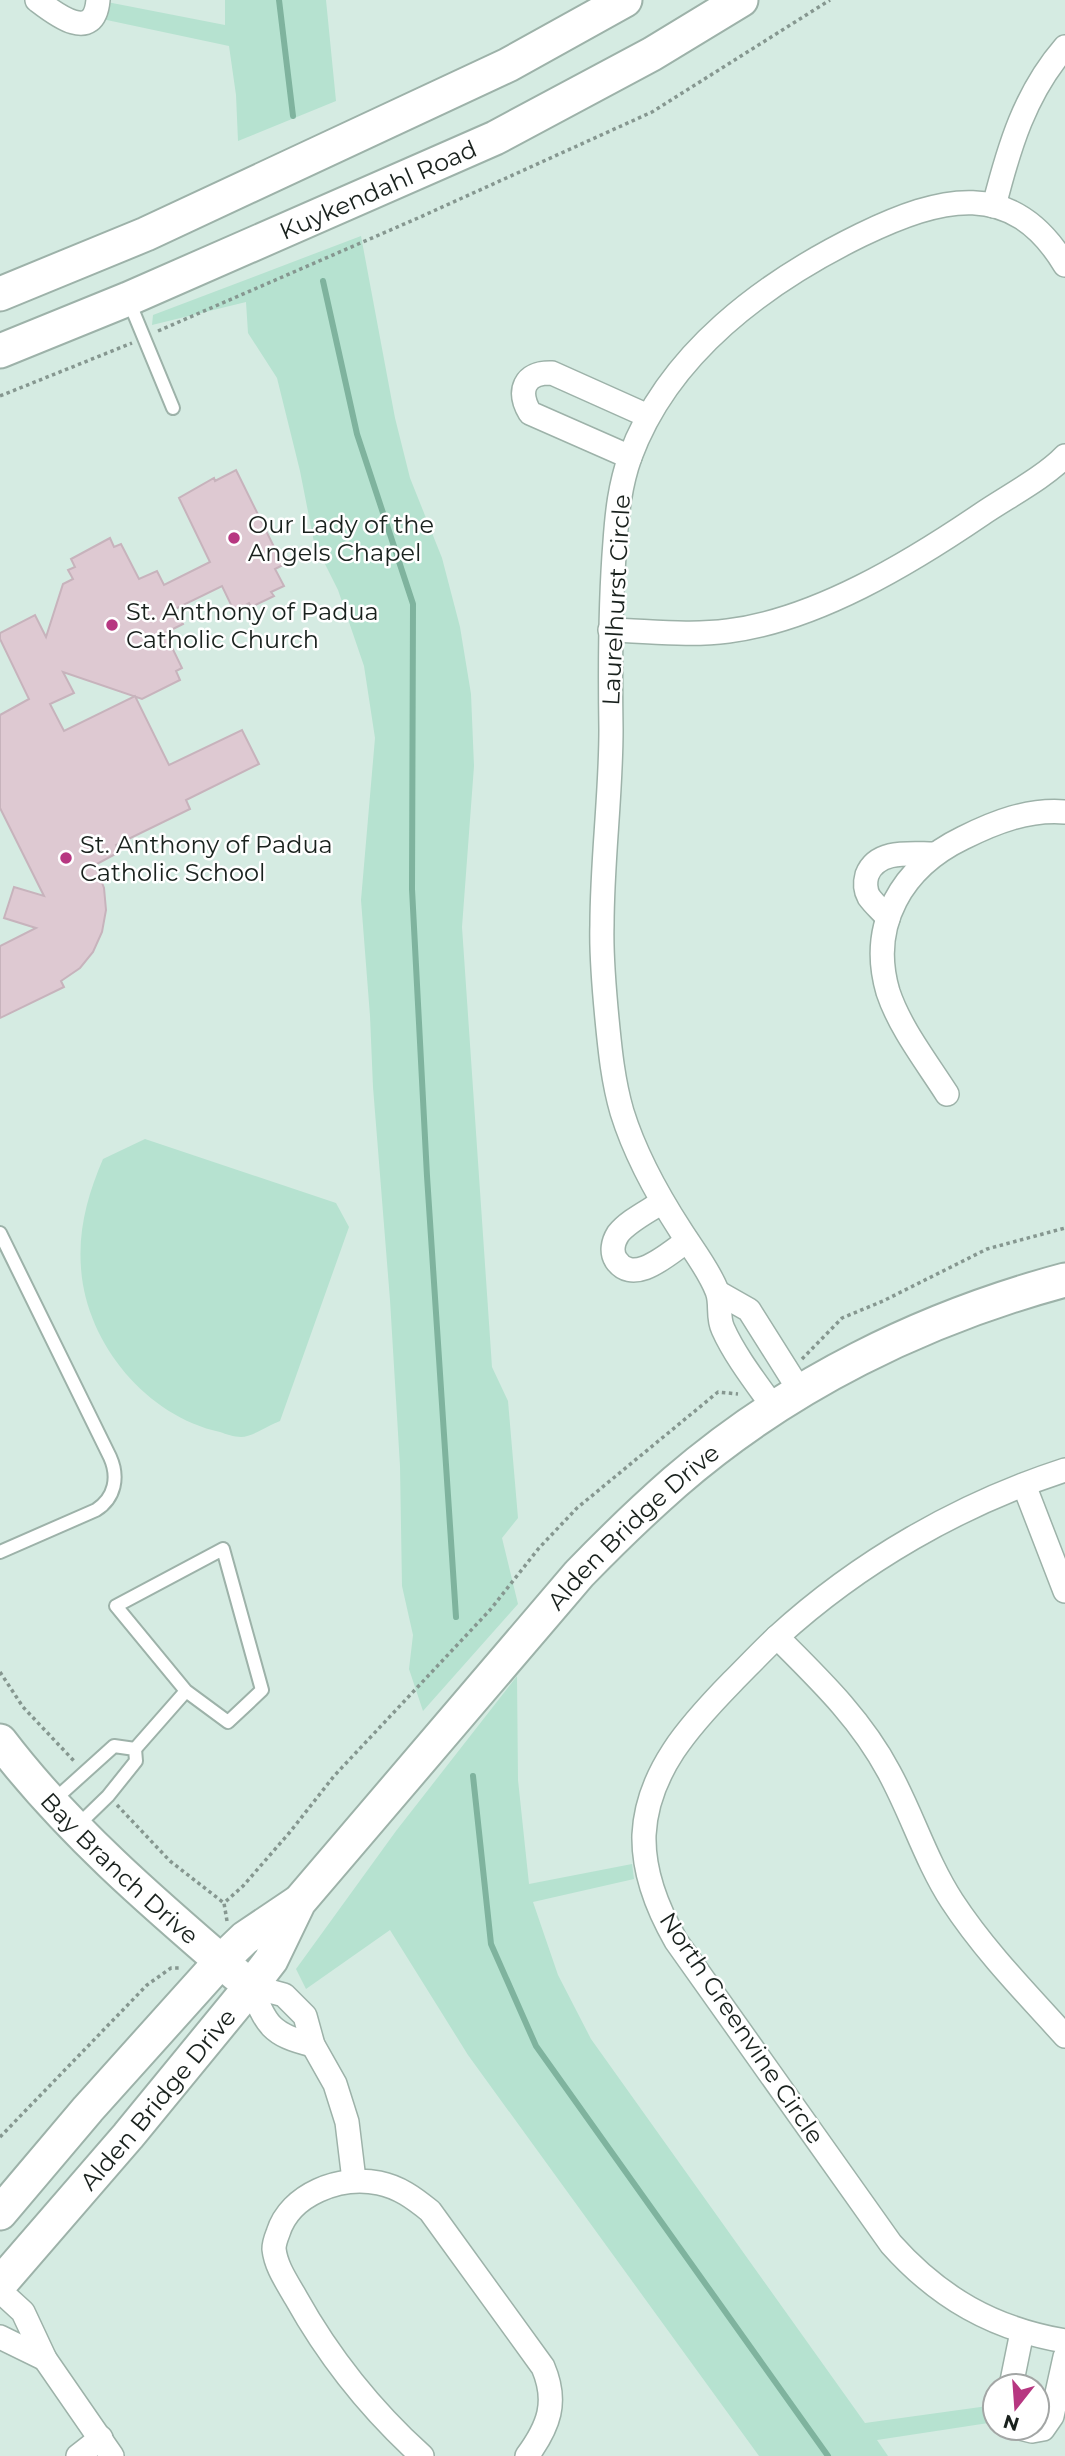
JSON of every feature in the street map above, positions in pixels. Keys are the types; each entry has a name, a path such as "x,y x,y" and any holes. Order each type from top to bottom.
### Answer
{"street":[{"path":"37,0 64,20 73,23 90,19 96,12 98,0"},
{"path":"0,294 146,234 508,65 625,0"},
{"name":"Kuykendahl Road","path":"0,351 128,299 495,138 652,54 741,0"},
{"path":"994,206 1008,151 1024,110 1038,82 1065,47"},
{"name":"Laurelhurst Circle","path":"787,1400 721,1326 719,1293 663,1202 635,1146 622,1112 610,1055 601,928 611,755 610,630 621,486 648,416 677,374 755,296 820,255 917,211 968,201 1019,215 1042,232 1065,265"},
{"path":"72,265 102,262 115,268 128,299"},
{"path":"630,457 530,413 523,402 523,392 529,379 539,373 552,373 648,416"},
{"path":"610,630 697,633 727,631 794,617 897,569 1065,456"},
{"path":"947,1094 899,1018 888,990 884,933 888,918 908,879 933,854 1007,818 1031,813 1065,812"},
{"path":"888,918 866,889 872,866 878,860 897,854 933,854"},
{"path":"663,1202 619,1232 613,1249 617,1261 626,1269 643,1269 687,1241"},
{"name":"Alden Bridge Drive","path":"0,2284 128,2136 271,1960 299,1902 579,1574 626,1526 677,1480 787,1400 918,1330 968,1309 1065,1280"},
{"name":"Laurelhurst Circle","path":"719,1293 749,1310 787,1400"},
{"name":"North Greenvine Circle","path":"1065,1470 957,1514 906,1542 860,1572 778,1637 703,1712 670,1754 657,1781 644,1835 646,1865 662,1918 891,2244 947,2295 979,2314 1022,2332 1065,2341"},
{"path":"1024,1485 1065,1591"},
{"path":"778,1637 860,1724 890,1773 931,1862 967,1924 1065,2036"},
{"name":"Bay Branch Drive","path":"0,1741 76,1828 112,1864 250,1986"},
{"name":"Alden Bridge Drive","path":"0,2213 214,1956 299,1902"},
{"path":"250,1986 264,2019 287,2039 313,2045 335,2084 347,2122 354,2180"},
{"path":"422,2456 395,2432 337,2365 278,2267 274,2246 282,2220 298,2202 318,2190 354,2180 380,2183 408,2193 430,2211 543,2367 550,2383 551,2408 543,2434 527,2456"},
{"path":"0,2291 23,2312 45,2359 107,2447 78,2456"},
{"path":"1014,2372 1022,2332"},
{"path":"0,2337 45,2359"},
{"path":"1051,2417 1065,2357"}],"lane":[{"path":"128,299 173,408"},
{"path":"0,1233 110,1457 116,1476 111,1493 102,1506 0,1552"},
{"path":"223,1549 262,1690 228,1722 186,1691 116,1606 223,1549"},
{"path":"76,1828 108,1796 136,1761 135,1749 186,1691"},
{"path":"52,1801 114,1746 135,1749"}],"path":[{"path":"0,396 144,337 418,218 652,112 830,0"},
{"path":"0,2137 147,1985 171,1968 191,1969 214,1956"}],"green space":[{"path":"225,0 326,0 336,101 238,141 236,95 229,46 102,19 107,2 225,25"},
{"path":"361,236 395,418 410,478 442,558 460,627 471,694 474,766 462,927 492,1367 508,1401 518,1518 502,1538 518,1604 423,1711 409,1669 413,1635 402,1586 400,1466 361,900 375,738 364,666 338,590 314,542 277,378 248,333 246,302 152,325 153,315"},
{"path":"145,1139 336,1203 349,1227 280,1421 250,1435 241,1437 227,1434 193,1423 168,1410 145,1393 125,1372 94,1323 85,1296 80,1254 89,1199 103,1159"},
{"path":"517,1676 518,1780 529,1884 632,1864 634,1879 533,1902 558,1975 591,2039 865,2423 981,2407 981,2424 877,2440 888,2456 759,2456 468,2055 390,1930 306,1989 296,1969 396,1831"}],"building":[{"path":"236,470 283,565 275,569 284,586 271,592 274,596 251,607 249,603 234,611 222,586 175,609 183,624 165,633 182,668 176,671 180,680 142,699 135,697 169,765 242,730 259,764 186,800 190,809 116,845 119,852 95,865 104,888 106,910 102,932 93,952 80,968 61,981 64,987 0,1018 0,946 36,928 4,918 14,887 44,896 0,808 0,715 29,699 0,639 0,633 35,615 46,637 63,584 73,579 68,570 75,567 71,559 110,538 114,547 121,544 139,579 157,571 164,585 210,562 179,498 214,478 215,481","holes":["63,672 134,696 64,731 50,704 74,693"]}],"waterway":[{"path":"279,0 293,116"},
{"path":"323,281 357,434 413,604 412,889 427,1176 456,1617"},
{"path":"473,1776 491,1944 536,2046 828,2456"}],"place":[{"name":"Our Lady of the Angels Chapel","path":"234,538"},
{"name":"St. Anthony of Padua Catholic Church","path":"112,625"},
{"name":"St. Anthony of Padua Catholic School","path":"66,858"}]}
